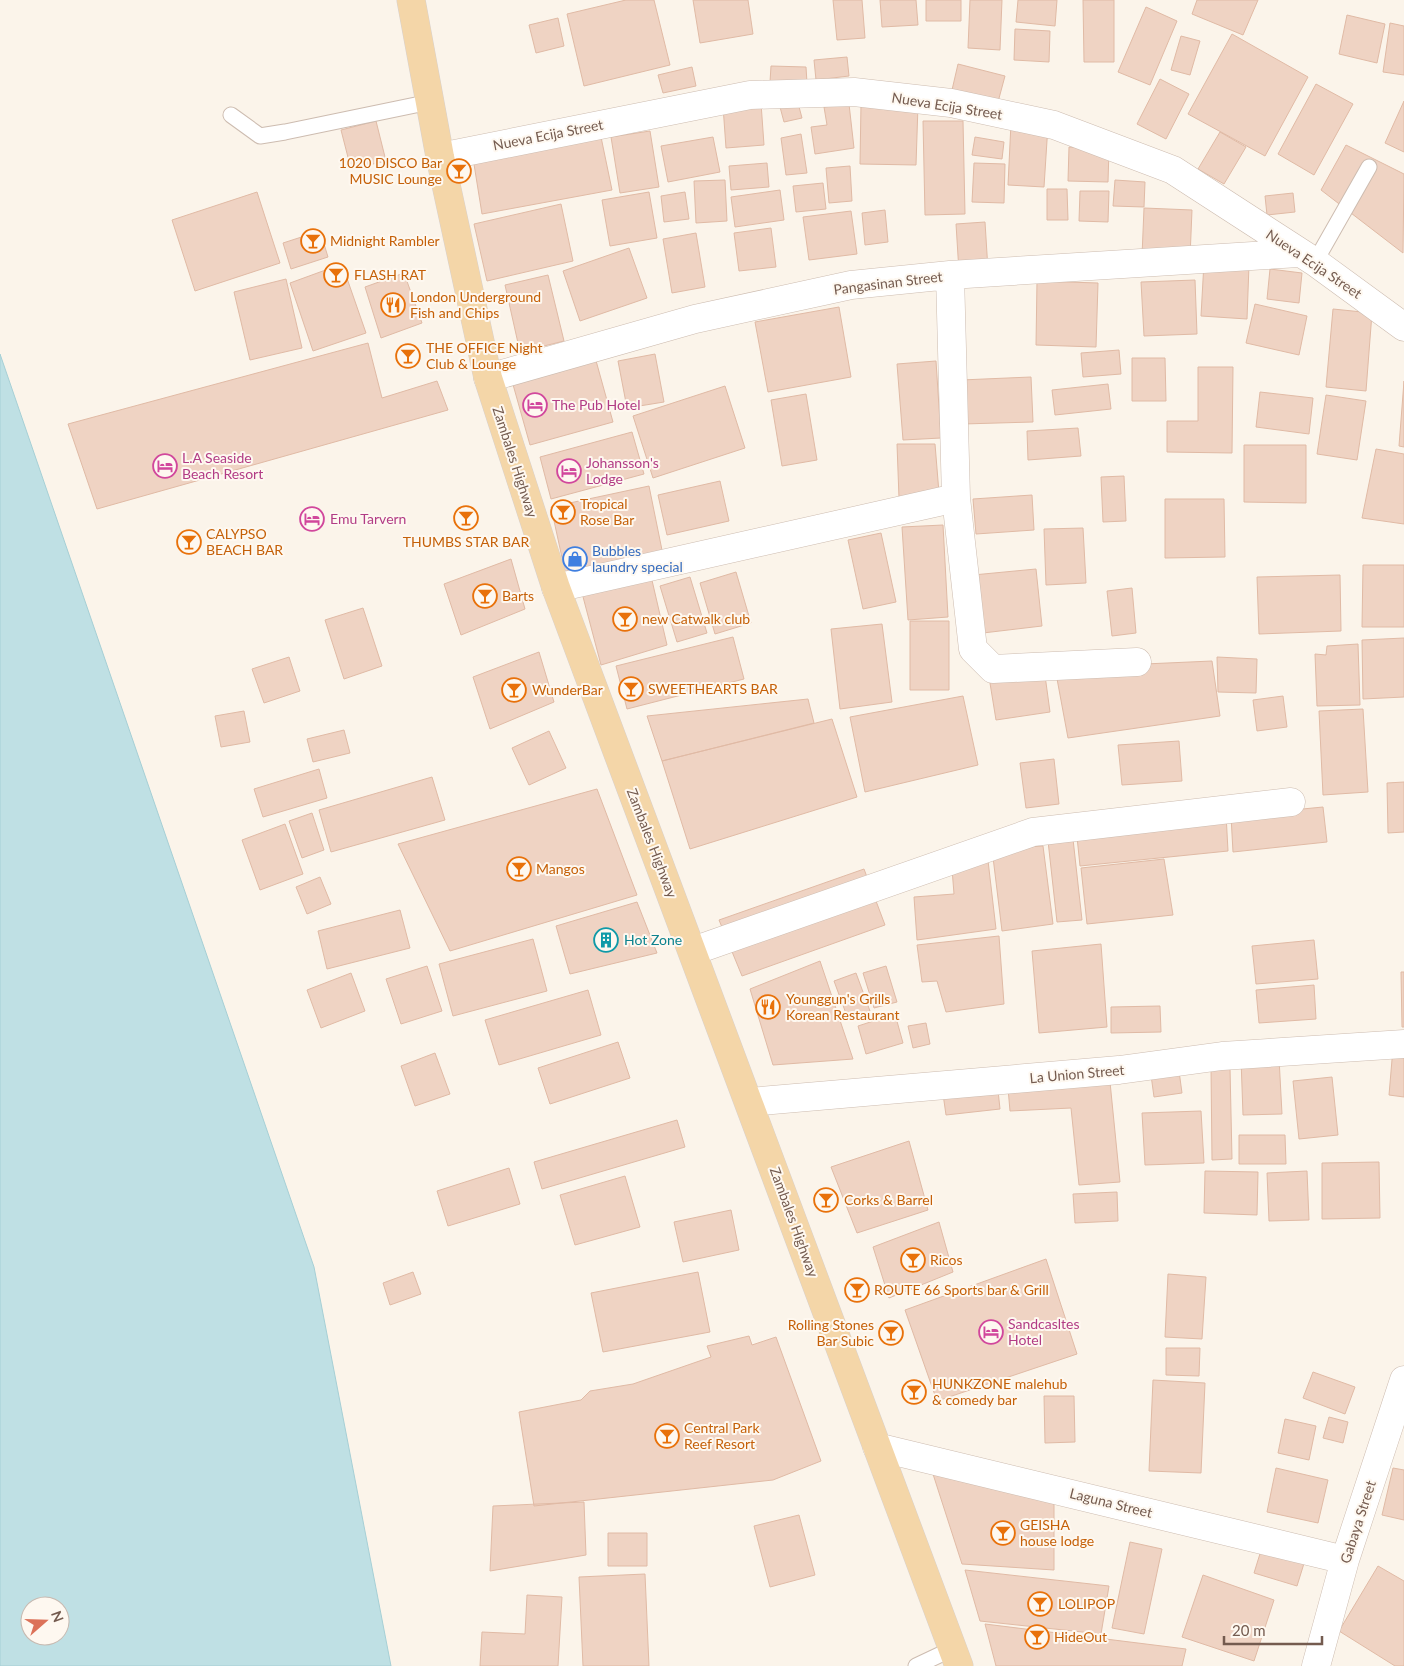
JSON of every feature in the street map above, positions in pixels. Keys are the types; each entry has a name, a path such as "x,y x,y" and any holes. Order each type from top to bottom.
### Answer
{"main road":[{"name":"Zambales Highway","path":"411,0 440,157 488,378 556,588 956,1658"}],"street":[{"name":"Nueva Ecija Street","path":"440,157 750,95 854,92 951,103 1054,125 1173,170 1307,258 1404,327"},
{"name":"Pangasinan Street","path":"488,378 695,319 851,285 950,275 1307,258"},
{"path":"950,275 956,498 973,649 993,669 1137,662"},
{"path":"556,588 956,498"},
{"path":"693,951 1033,832 1290,802"},
{"name":"La Union Street","path":"749,1102 1119,1070 1222,1056 1404,1044"},
{"name":"Gabaya Street","path":"1316,1666 1345,1560 1404,1380"},
{"name":"Laguna Street","path":"877,1447 1345,1560"}],"lane":[{"path":"231,115 260,136 430,102"},
{"path":"1307,258 1369,167"},
{"path":"916,1666 956,1658"}],"water":[{"path":"0,354 314,1267 391,1666 0,1666"}],"building":[{"path":"626,0 654,0 670,65 584,86 567,14"},
{"path":"693,0 748,0 753,34 700,43"},
{"path":"833,0 862,0 865,38 837,40"},
{"path":"880,0 916,0 918,25 882,27"},
{"path":"926,0 961,0 961,21 926,21"},
{"path":"970,0 1002,0 1000,50 968,48"},
{"path":"1018,0 1057,0 1055,26 1016,22"},
{"path":"1083,0 1114,0 1114,62 1084,62"},
{"path":"1197,0 1258,0 1243,35 1192,14"},
{"path":"1146,7 1177,21 1150,85 1118,72"},
{"path":"1347,15 1385,24 1377,63 1339,54"},
{"path":"558,18 564,46 536,53 529,25"},
{"path":"1390,23 1404,26 1404,75 1383,72"},
{"path":"1015,29 1050,31 1049,62 1014,60"},
{"path":"1232,34 1308,77 1265,156 1188,114"},
{"path":"1181,36 1200,41 1190,75 1171,70"},
{"path":"847,57 849,76 816,80 814,60"},
{"path":"958,64 1005,76 998,102 952,90"},
{"path":"771,66 806,67 807,83 770,82"},
{"path":"692,67 696,86 663,93 658,75"},
{"path":"1160,79 1189,94 1166,139 1137,124"},
{"path":"1316,84 1353,104 1314,175 1278,154"},
{"path":"1404,101 1404,152 1385,143"},
{"path":"761,103 764,145 726,148 723,106"},
{"path":"798,103 802,118 784,122 780,107"},
{"path":"849,104 854,148 815,154 811,127 827,125 824,107"},
{"path":"861,104 918,105 916,165 860,164"},
{"path":"376,121 386,161 351,169 341,130"},
{"path":"923,121 963,121 965,214 925,215"},
{"path":"1011,123 1048,125 1044,187 1008,185"},
{"path":"650,131 659,187 620,193 611,137"},
{"path":"1220,132 1246,147 1224,184 1198,169"},
{"path":"801,134 807,173 786,175 781,138"},
{"path":"601,137 612,190 482,214 473,158"},
{"path":"713,137 720,172 668,182 661,146"},
{"path":"975,137 1004,142 1002,159 972,155"},
{"path":"1346,145 1404,174 1403,253 1321,190"},
{"path":"1069,147 1109,149 1108,182 1068,181"},
{"path":"767,163 769,187 731,190 729,166"},
{"path":"974,163 1005,164 1004,203 972,202"},
{"path":"850,166 852,201 829,203 826,168"},
{"path":"725,180 727,221 696,223 694,181"},
{"path":"1115,180 1145,182 1144,207 1113,206"},
{"path":"823,183 826,209 796,212 793,186"},
{"path":"1047,189 1067,189 1068,220 1047,220"},
{"path":"780,190 784,220 735,227 731,197"},
{"path":"1080,191 1109,191 1108,222 1079,221"},
{"path":"257,192 280,263 195,291 172,220"},
{"path":"649,192 657,238 610,246 602,200"},
{"path":"685,192 689,219 664,222 661,196"},
{"path":"1293,193 1295,212 1267,215 1265,196"},
{"path":"561,204 573,261 487,281 474,224"},
{"path":"1144,208 1192,210 1190,258 1142,256"},
{"path":"885,210 888,242 865,245 862,213"},
{"path":"851,211 857,254 809,260 803,217"},
{"path":"985,222 988,270 959,272 956,224"},
{"path":"771,228 776,267 739,271 734,233"},
{"path":"320,231 328,257 291,269 283,243"},
{"path":"696,233 705,287 672,293 663,239"},
{"path":"629,248 647,298 580,321 563,271"},
{"path":"1204,262 1249,265 1247,319 1201,316"},
{"path":"342,264 366,333 313,351 290,283"},
{"path":"1270,269 1302,273 1299,303 1267,299"},
{"name":"London Underground Fish and Chips","path":"404,273 422,323 381,338 365,287"},
{"path":"548,275 564,341 520,352 505,285"},
{"path":"286,279 302,348 250,360 234,292"},
{"path":"1195,280 1197,334 1144,336 1141,282"},
{"path":"1037,281 1098,283 1096,347 1036,345"},
{"path":"1255,304 1307,316 1299,355 1246,343"},
{"path":"839,307 851,377 768,392 755,322"},
{"path":"1333,309 1372,313 1366,391 1326,387"},
{"name":"L.A Seaside Beach Resort","path":"368,343 382,398 437,381 448,410 97,509 68,424"},
{"path":"1119,350 1121,374 1083,377 1081,353"},
{"path":"655,354 664,402 627,408 618,361"},
{"path":"595,357 613,422 530,445 512,381"},
{"path":"1132,358 1165,358 1166,401 1132,401"},
{"path":"936,361 941,438 903,440 897,364"},
{"path":"1198,367 1233,367 1232,453 1167,452 1167,421 1198,421"},
{"path":"1031,377 1033,422 963,424 961,380"},
{"path":"1404,381 1404,447 1399,446"},
{"path":"1108,384 1111,409 1055,415 1052,390"},
{"path":"725,386 745,448 653,478 633,416"},
{"path":"1260,392 1313,398 1309,434 1256,427"},
{"path":"806,394 817,460 782,466 771,400"},
{"path":"1326,395 1366,401 1357,460 1317,454"},
{"path":"1078,428 1081,456 1028,460 1027,431"},
{"path":"632,432 644,474 551,499 540,457"},
{"path":"897,444 935,444 939,493 899,498"},
{"path":"1244,445 1306,445 1306,503 1244,502"},
{"path":"1376,449 1404,454 1404,524 1362,518"},
{"path":"1124,476 1126,521 1103,522 1101,477"},
{"path":"720,481 729,521 667,535 658,495"},
{"path":"649,486 663,555 566,576 551,507"},
{"path":"1032,495 1034,530 976,534 973,499"},
{"path":"1165,499 1224,499 1225,557 1165,558"},
{"path":"943,525 948,617 908,620 902,527"},
{"path":"1083,528 1086,583 1046,585 1044,529"},
{"path":"881,533 896,602 863,609 848,540"},
{"name":"Barts","path":"511,559 525,609 461,635 444,584"},
{"path":"1363,565 1404,565 1404,627 1362,627"},
{"path":"1036,569 1042,626 966,635 973,575"},
{"path":"736,572 751,623 715,634 700,583"},
{"path":"1340,575 1341,631 1259,634 1257,577"},
{"name":"new Catwalk club","path":"651,576 667,645 601,665 582,593"},
{"path":"690,577 707,633 677,642 660,586"},
{"path":"1132,588 1136,633 1112,636 1107,591"},
{"path":"363,608 382,666 344,679 325,620"},
{"path":"910,621 949,621 949,690 910,690"},
{"path":"882,624 892,702 840,709 831,629"},
{"path":"733,637 744,679 627,709 616,666"},
{"path":"1404,638 1404,697 1363,699 1362,640"},
{"path":"1358,644 1360,705 1317,706 1315,654 1326,655 1327,646"},
{"name":"WunderBar","path":"539,652 554,702 490,729 473,677"},
{"path":"289,657 300,691 264,703 252,669"},
{"path":"1217,657 1257,659 1256,693 1218,692"},
{"path":"1212,661 1220,716 1068,738 1055,668"},
{"path":"1044,668 1050,712 996,720 989,677"},
{"path":"963,696 978,765 865,792 850,717"},
{"path":"1283,696 1287,727 1257,731 1253,700"},
{"path":"808,699 814,723 662,761 647,716"},
{"path":"1363,709 1368,792 1323,795 1319,711"},
{"path":"244,711 250,742 221,747 215,716"},
{"path":"832,719 857,797 690,849 662,761"},
{"path":"344,730 350,753 313,762 307,739"},
{"path":"549,731 566,768 529,785 512,748"},
{"path":"1179,741 1182,781 1122,785 1118,745"},
{"path":"1054,759 1059,804 1026,808 1020,763"},
{"path":"319,769 327,798 263,817 254,789"},
{"path":"432,777 445,820 331,852 319,810"},
{"path":"1404,782 1404,832 1388,833 1387,783"},
{"name":"Mangos","path":"597,789 637,895 450,951 398,844"},
{"path":"1323,807 1327,842 1233,852 1231,816"},
{"path":"312,813 324,850 302,858 289,821"},
{"path":"1226,814 1228,851 1080,866 1076,827"},
{"path":"285,824 303,874 260,890 242,840"},
{"path":"1072,830 1082,920 1057,922 1047,832"},
{"path":"1043,846 1053,924 1002,931 992,849"},
{"path":"987,852 996,929 917,940 914,897 954,894 951,856"},
{"path":"1164,859 1173,915 1087,924 1081,868"},
{"path":"864,869 885,925 742,976 719,920"},
{"path":"320,877 331,904 307,914 296,887"},
{"name":"Hot Zone","path":"637,902 657,953 570,974 556,926"},
{"path":"400,910 410,948 327,969 318,931"},
{"path":"999,936 1004,1004 946,1012 937,981 922,982 917,945"},
{"path":"533,939 547,991 453,1016 439,964"},
{"path":"1314,940 1318,979 1256,984 1252,946"},
{"path":"1101,944 1107,1027 1039,1033 1032,951"},
{"path":"820,961 853,1059 773,1065 750,989"},
{"path":"427,966 442,1011 401,1024 386,979"},
{"path":"886,966 897,1002 874,1008 863,973"},
{"path":"1401,972 1404,972 1404,1027 1402,1027"},
{"path":"351,973 365,1011 321,1028 307,990"},
{"path":"856,973 870,1011 848,1019 834,981"},
{"path":"1314,985 1316,1019 1259,1023 1256,990"},
{"path":"588,990 601,1035 499,1065 485,1020"},
{"path":"1160,1006 1161,1032 1111,1033 1111,1007"},
{"path":"895,1014 903,1043 866,1054 858,1026"},
{"path":"926,1023 930,1044 913,1048 908,1026"},
{"path":"618,1042 630,1078 550,1104 538,1068"},
{"path":"1393,1048 1404,1049 1404,1097 1389,1095"},
{"path":"435,1053 450,1094 415,1106 401,1066"},
{"path":"1279,1058 1282,1114 1243,1115 1241,1059"},
{"path":"1211,1068 1230,1068 1232,1159 1212,1160"},
{"path":"1179,1071 1182,1093 1154,1097 1151,1075"},
{"path":"1332,1077 1338,1135 1299,1139 1293,1081"},
{"path":"997,1081 1000,1109 946,1115 942,1087"},
{"path":"1110,1082 1120,1182 1079,1185 1071,1108 1010,1111 1008,1088"},
{"path":"1201,1111 1204,1163 1145,1165 1142,1113"},
{"path":"677,1120 685,1147 542,1189 534,1162"},
{"path":"1239,1135 1285,1135 1286,1164 1239,1164"},
{"path":"909,1141 928,1210 857,1233 831,1167"},
{"path":"1379,1162 1380,1218 1322,1219 1322,1163"},
{"path":"509,1168 520,1204 448,1226 437,1191"},
{"path":"1205,1171 1258,1172 1257,1215 1204,1213"},
{"path":"1307,1171 1309,1220 1269,1221 1267,1173"},
{"path":"625,1176 640,1227 575,1245 560,1195"},
{"path":"1117,1192 1118,1221 1075,1223 1073,1194"},
{"path":"731,1210 739,1250 683,1262 674,1222"},
{"name":"Ricos","path":"939,1222 953,1272 889,1298 873,1247"},
{"name":"Sandcasltes Hotel","path":"1046,1259 1077,1354 937,1401 905,1310"},
{"path":"413,1272 421,1294 390,1305 383,1283"},
{"path":"698,1272 710,1332 603,1352 591,1293"},
{"path":"1168,1274 1206,1277 1202,1339 1165,1337"},
{"name":"Central Park Reef Resort","path":"749,1336 752,1345 776,1337 821,1461 773,1480 534,1506 519,1412 581,1400 590,1391 633,1384 711,1357 707,1346"},
{"path":"1166,1348 1200,1348 1199,1376 1166,1375"},
{"path":"1313,1372 1355,1387 1345,1414 1303,1398"},
{"path":"1153,1380 1205,1383 1201,1473 1149,1471"},
{"path":"1044,1396 1074,1396 1075,1442 1045,1443"},
{"path":"1329,1417 1348,1422 1343,1443 1323,1438"},
{"path":"1285,1419 1316,1426 1309,1460 1278,1453"},
{"path":"1276,1468 1328,1480 1318,1523 1267,1512"},
{"path":"1393,1468 1404,1470 1404,1520 1382,1515"},
{"name":"GEISHA house lodge","path":"932,1471 1054,1503 1054,1570 962,1564"},
{"path":"584,1502 586,1555 490,1571 493,1506"},
{"path":"799,1515 815,1575 770,1587 754,1526"},
{"path":"608,1533 647,1533 647,1566 608,1566"},
{"path":"1130,1542 1162,1549 1144,1634 1112,1628"},
{"path":"1263,1544 1306,1557 1297,1586 1254,1573"},
{"path":"1378,1566 1404,1581 1404,1666 1395,1666 1339,1631"},
{"name":"LOLIPOP","path":"965,1570 1109,1586 1101,1634 980,1621"},
{"path":"645,1574 649,1666 583,1666 579,1577"},
{"path":"1203,1575 1274,1600 1254,1661 1182,1637"},
{"path":"527,1595 562,1597 558,1666 480,1666 482,1632 525,1634"},
{"name":"HideOut","path":"985,1624 1186,1649 1182,1666 996,1666"}],"place":[{"name":"1020 DISCO Bar MUSIC Lounge","path":"459,171"},
{"name":"Midnight Rambler","path":"313,241"},
{"name":"FLASH RAT","path":"336,275"},
{"name":"London Underground Fish and Chips","path":"393,305"},
{"name":"THE OFFICE Night Club & Lounge","path":"408,356"},
{"name":"The Pub Hotel","path":"535,405"},
{"name":"L.A Seaside Beach Resort","path":"165,466"},
{"name":"Johansson's Lodge","path":"569,471"},
{"name":"Tropical Rose Bar","path":"563,512"},
{"name":"THUMBS STAR BAR","path":"466,518"},
{"name":"Emu Tarvern","path":"312,519"},
{"name":"CALYPSO BEACH BAR","path":"189,542"},
{"name":"Bubbles laundry special","path":"575,559"},
{"name":"Barts","path":"485,596"},
{"name":"new Catwalk club","path":"625,619"},
{"name":"SWEETHEARTS BAR","path":"631,689"},
{"name":"WunderBar","path":"514,690"},
{"name":"Mangos","path":"519,869"},
{"name":"Hot Zone","path":"606,940"},
{"name":"Younggun's Grills Korean Restaurant","path":"768,1007"},
{"name":"Corks & Barrel","path":"826,1200"},
{"name":"Ricos","path":"913,1260"},
{"name":"ROUTE 66 Sports bar & Grill","path":"857,1290"},
{"name":"Sandcasltes Hotel","path":"991,1332"},
{"name":"Rolling Stones Bar Subic","path":"891,1333"},
{"name":"HUNKZONE malehub & comedy bar","path":"914,1392"},
{"name":"Central Park Reef Resort","path":"667,1436"},
{"name":"GEISHA house lodge","path":"1003,1533"},
{"name":"LOLIPOP","path":"1040,1604"},
{"name":"HideOut","path":"1037,1637"}]}
